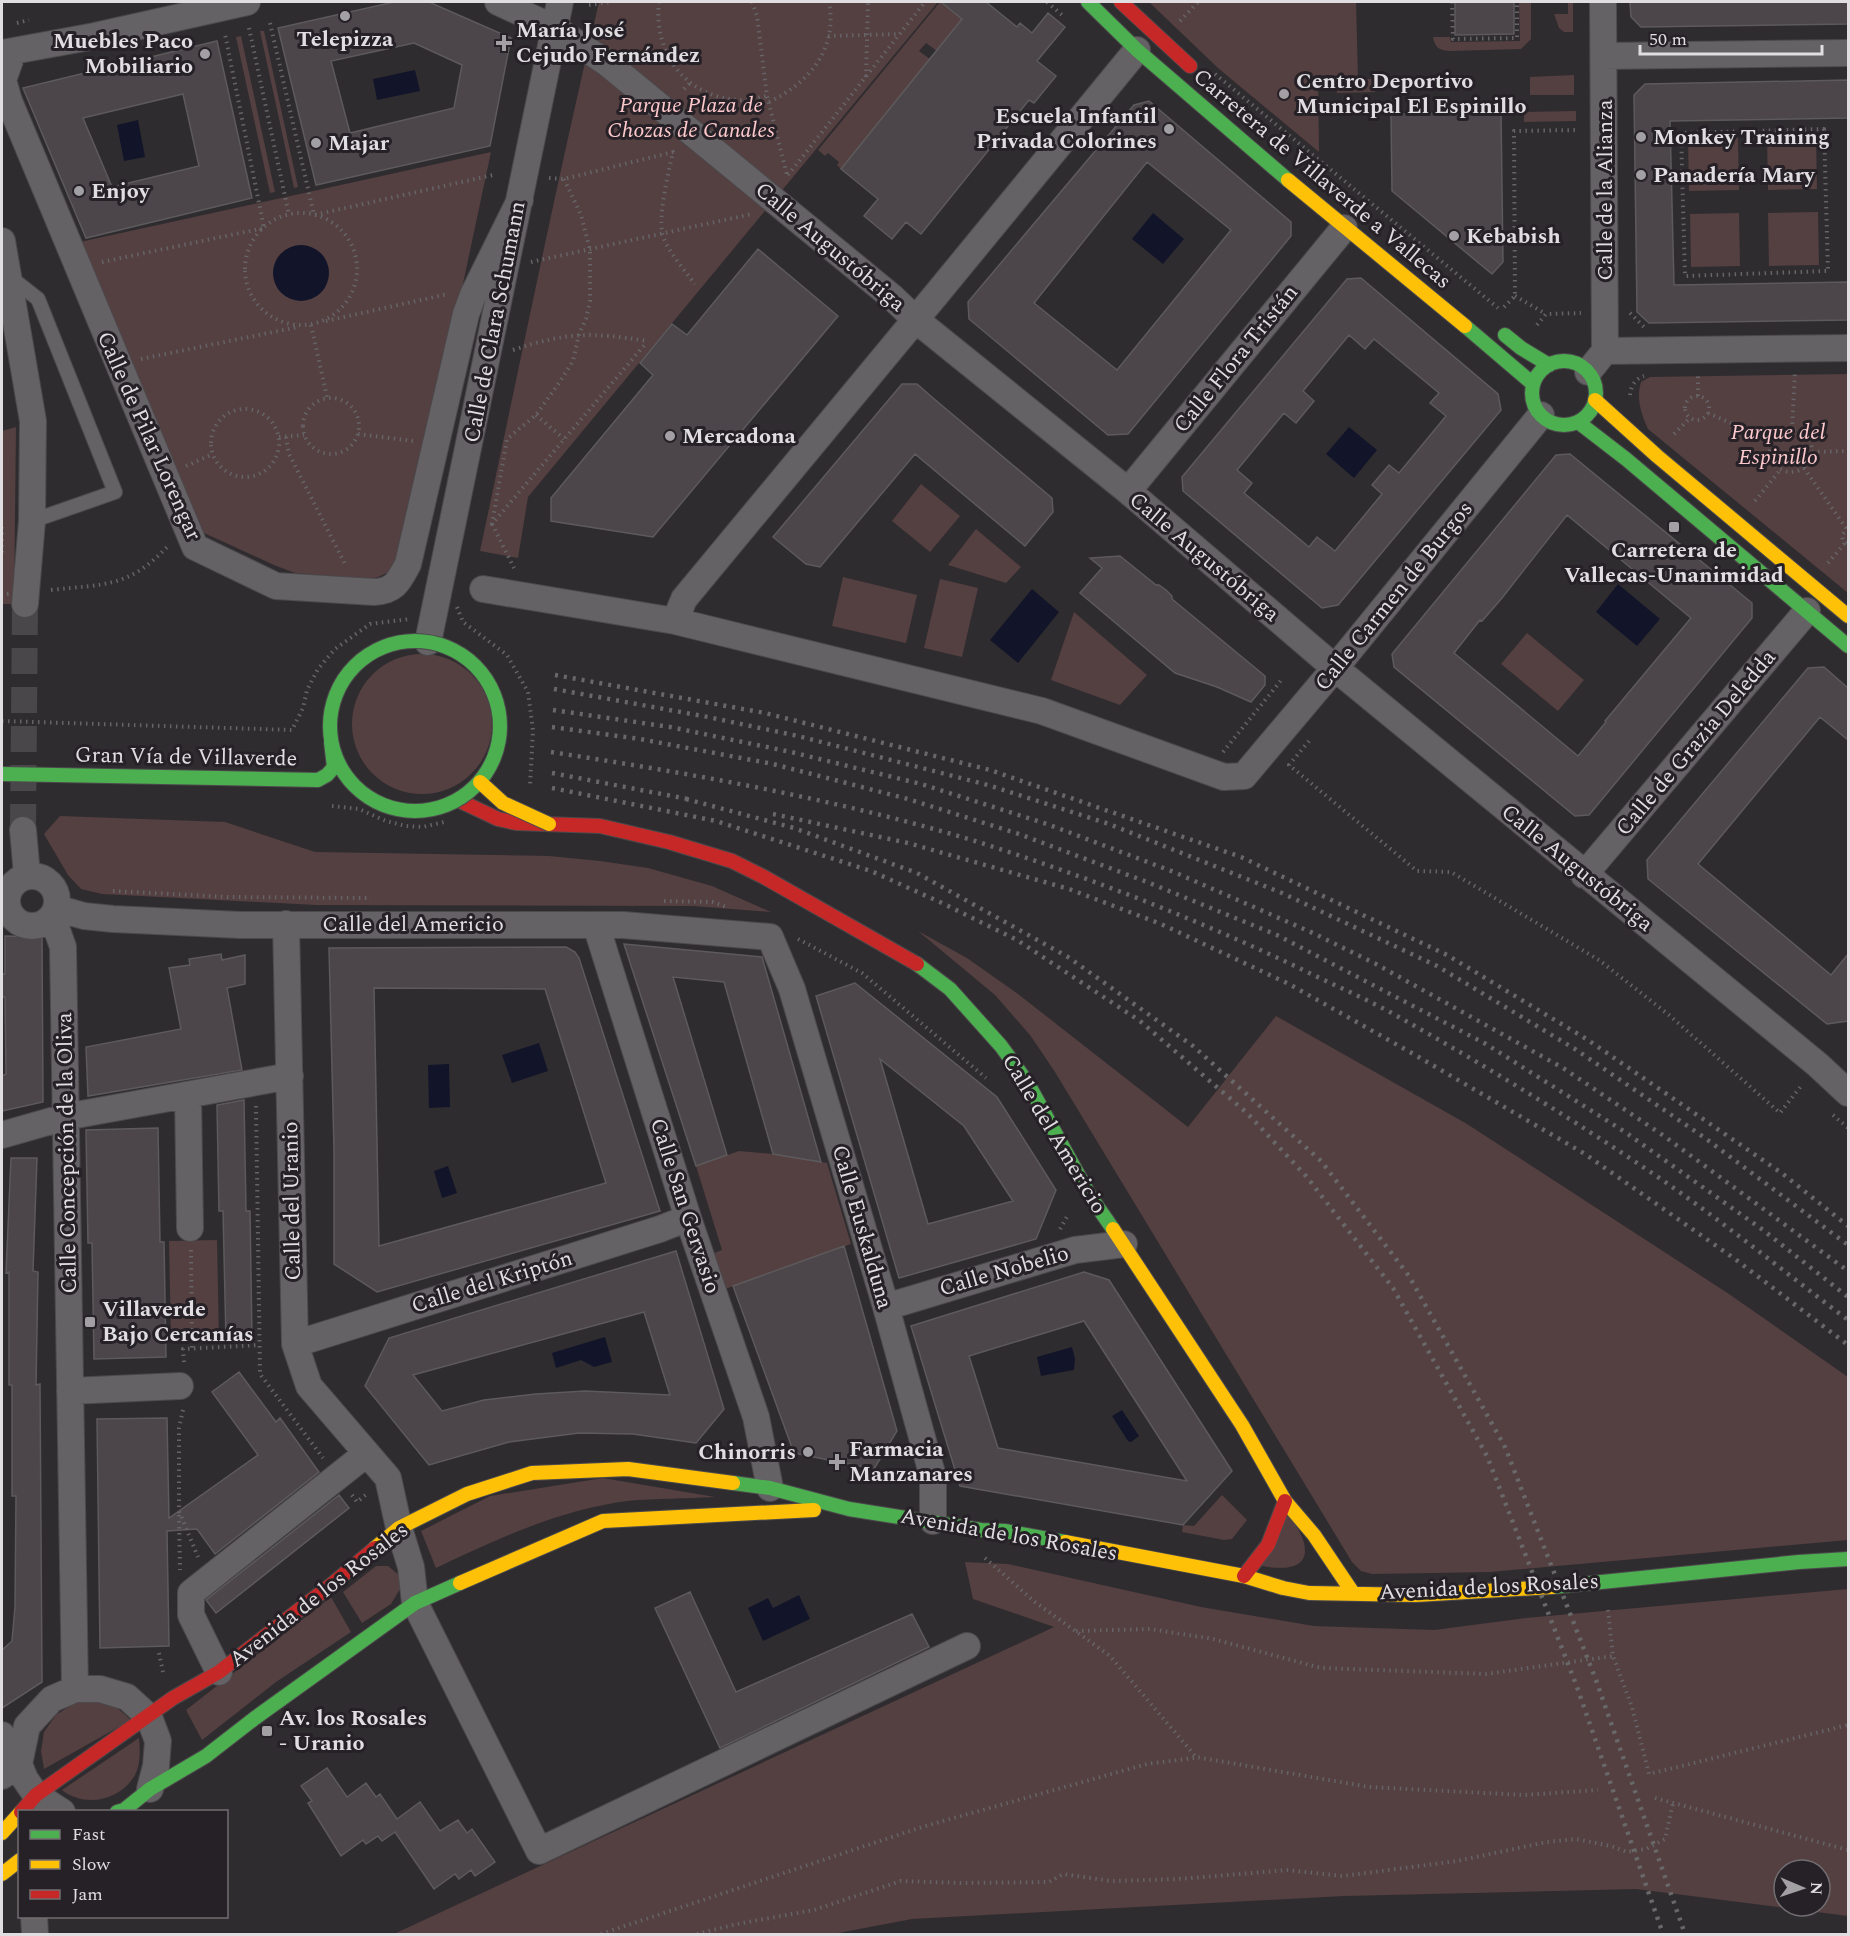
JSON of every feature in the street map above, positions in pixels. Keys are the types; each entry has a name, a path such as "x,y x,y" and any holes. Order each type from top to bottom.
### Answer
{"street":[{"path":"7,53 247,2"},
{"name":"Calle Augustóbriga","path":"498,2 554,28 607,63 892,297 916,320 1128,491 1335,668 1584,875 1846,1084"},
{"name":"Calle de Clara Schumann","path":"424,630 501,346 520,200 560,2"},
{"name":"Carretera de Villaverde a Vallecas","path":"1088,2 1137,50 1344,228 1533,384"},
{"name":"Carretera de Villaverde a Vallecas","path":"1121,2 1205,73"},
{"name":"Calle de la Alianza","path":"1603,2 1605,351"},
{"path":"483,589 675,621 684,599 1137,50"},
{"name":"Calle de Pilar Lorengar","path":"7,53 3,80 9,101 195,547 276,586 374,592 387,591 400,580 408,564 466,314 473,295 520,200"},
{"path":"1604,56 1848,53"},
{"name":"Calle Flora Tristán","path":"1128,491 1344,228"},
{"path":"2,241 5,272 33,417 32,521 16,599"},
{"path":"1498,329 1521,348 1549,365"},
{"path":"1588,372 1605,351 1848,348"},
{"path":"1559,361 1570,361 1580,365 1588,372 1595,385 1595,400 1589,413 1578,422 1558,424 1541,416 1533,401 1533,384 1539,373 1549,365 1559,361"},
{"path":"1595,400 1640,443 1810,582 1848,616"},
{"name":"Calle Carmen de Burgos","path":"675,621 1042,711 1224,777 1244,776 1541,416"},
{"path":"1578,422 1626,459 1848,645"},
{"name":"Calle de Grazia Deledda","path":"1584,875 1807,611"},
{"path":"424,630 464,656 478,669 489,684 497,702 500,720 495,758 480,782 458,800 432,810 415,812 380,805 365,796 352,784 341,770 334,754 330,737 331,711 340,686 356,664 377,650 424,630"},
{"name":"Gran Vía de Villaverde","path":"2,774 318,780 327,776 334,767 330,737"},
{"name":"Calle del Americio","path":"480,782 504,805 549,824"},
{"name":"Gran Vía de Villaverde","path":"2,785 319,794"},
{"path":"342,795 365,796"},
{"name":"Calle del Americio","path":"458,800 498,819 520,824 600,826 669,842 732,861 924,968 950,989 1001,1046 1027,1082 1090,1196 1242,1425 1285,1501 1314,1534 1353,1593"},
{"path":"23,831 27,875"},
{"path":"27,875 44,878 56,891 54,912 41,925 27,926 15,920 4,909 7,894 14,882 27,875"},
{"name":"Calle del Americio","path":"54,912 113,919 240,925 623,925 770,937"},
{"name":"Calle Concepción de la Oliva","path":"54,912 63,947 75,1689"},
{"name":"Calle del Uranio","path":"286,924 296,1344 309,1386 388,1478 399,1528 411,1567 415,1603"},
{"name":"Calle San Gervasio","path":"596,925 688,1218 756,1417 770,1488"},
{"name":"Calle Euskalduna","path":"770,937 792,989 886,1307 933,1477 933,1521"},
{"path":"2,1135 65,1117 290,1076"},
{"path":"188,1095 190,1228"},
{"name":"Calle del Kriptón","path":"296,1344 660,1229 688,1218"},
{"name":"Calle Nobelio","path":"886,1307 1075,1250 1124,1244"},
{"path":"70,1391 183,1386"},
{"path":"219,1672 191,1615 191,1593 366,1454"},
{"name":"Avenida de los Rosales","path":"28,1808 174,1698 219,1672 331,1585 399,1528 467,1494 532,1473 628,1469 770,1488 849,1509 981,1530 1005,1531 1251,1578 1310,1593 1416,1595 1472,1593 1570,1586 1848,1559"},
{"path":"1285,1501 1280,1508 1275,1531 1251,1578 1296,1580"},
{"name":"Avenida de los Rosales","path":"124,1810 150,1789 206,1756 415,1603 603,1521 849,1509"},
{"path":"1309,1556 1314,1534"},
{"path":"415,1603 539,1851 967,1646"},
{"path":"10,1770 27,1726 52,1699 75,1689 100,1689 127,1697 149,1717 158,1741 156,1766 150,1789"},
{"path":"2,1734 10,1770 25,1779 28,1808 45,1810"},
{"name":"Avenida de los Rosales","path":"2,1833 18,1818"},
{"path":"2,1874 18,1862"},
{"path":"34,1918 35,1935"}],"lane":[{"path":"5,272 38,299 115,492 32,521"}],"path":[{"path":"589,5 610,2"},
{"path":"659,2 658,26 663,48 674,67 690,83 714,96 741,100 767,96"},
{"path":"752,2 757,16 767,96 788,175 925,2"},
{"path":"769,102 793,89 813,70 828,36 831,11 829,2"},
{"path":"866,78 868,2"},
{"path":"1452,2 1453,39 1517,38 1517,2"},
{"path":"270,23 314,215 493,175"},
{"path":"249,28 289,214"},
{"path":"225,34 264,228"},
{"path":"828,36 900,34"},
{"path":"1205,73 1501,310 1515,296 1514,131 1583,130"},
{"path":"684,89 690,83"},
{"path":"1752,131 1753,124"},
{"path":"1824,129 1828,271 1685,276 1681,133 1752,131 1824,129"},
{"path":"549,178 564,179 673,152 664,191 662,233 675,259 695,284"},
{"path":"519,570 512,568 504,545 492,524 507,439 536,415 560,383 573,361 590,302 590,250 581,214 564,179"},
{"path":"530,262 748,215 779,205"},
{"path":"289,214 307,214 324,218 339,228 350,242 356,259 357,276 352,293 341,308 327,319 311,325 293,325 275,320 261,309 251,294 245,277 246,259 252,242 264,228 289,214"},
{"path":"93,264 264,228"},
{"path":"134,361 311,325 459,291"},
{"path":"1515,296 1546,314"},
{"path":"311,325 327,398"},
{"path":"492,524 648,342 608,334 579,334 501,346"},
{"path":"1792,430 1795,371"},
{"path":"1698,373 1698,396"},
{"path":"1698,396 1707,401 1708,413 1700,419 1690,418 1685,411 1685,404 1690,397 1698,396"},
{"path":"337,398 352,407 359,424 358,434 348,448 331,454 315,449 304,435 302,427 307,411 319,400 337,398"},
{"path":"248,409 259,412 268,418 279,437 279,449 269,468 248,477 227,472 213,454 213,432 219,422 237,410 248,409"},
{"path":"1708,413 1773,442"},
{"path":"536,415 564,439"},
{"path":"1672,436 1690,418"},
{"path":"1792,430 1808,439 1812,452 1804,468 1793,472 1781,469 1773,461 1771,448 1780,434 1792,430"},
{"path":"358,434 417,442"},
{"path":"279,437 304,435"},
{"path":"286,436 289,454 350,574"},
{"path":"1812,452 1848,452"},
{"path":"179,469 213,454"},
{"path":"1804,468 1847,528 1842,536 1847,544 1828,563"},
{"path":"1754,502 1781,469"},
{"path":"16,599 111,584 133,576 153,562 186,527"},
{"path":"458,608 463,622 507,655 528,692 533,730 530,789"},
{"path":"2,721 292,730 303,708 307,690 318,669 335,649 370,624 424,630"},
{"path":"1315,734 1289,765 1417,870 1451,872 1599,960 1669,1015 1780,1113 1801,1086"},
{"path":"113,891 227,897 379,898"},
{"path":"653,901 712,902 734,910"},
{"path":"798,948 795,937 862,973 993,1083"},
{"path":"255,1081 260,1374 357,1502"},
{"path":"1056,1236 1069,1212"},
{"path":"190,1228 192,1349"},
{"path":"180,1578 179,1428 183,1386 183,1349 259,1346"},
{"path":"870,1482 912,1479"},
{"path":"179,1511 208,1580"},
{"path":"977,1552 1035,1602 1110,1656 1196,1758"},
{"path":"1607,1600 1613,1656 1632,1707 1649,1774 1848,1725"},
{"path":"1075,1631 1150,1629 1213,1639 1321,1668 1486,1674 1613,1656"},
{"path":"159,1653 164,1677"},
{"path":"600,1935 922,1827 1147,1764 1196,1758 1369,1787 1524,1795 1598,1790"},
{"path":"1654,1798 1848,1850"},
{"path":"697,1935 737,1924 814,1910 901,1881 1049,1882 1063,1874 1111,1881 1179,1879 1287,1870 1343,1876 1457,1861 1547,1842 1576,1839 1611,1846 1627,1852 1646,1849 1665,1839 1673,1803"}],"green space":[{"name":"Parque Plaza de Chozas de Canales","path":"599,2 938,2 528,497 518,558 480,551"},
{"path":"940,2 962,19 937,51 926,43 919,51 930,59 841,169 837,165 839,162 828,153 825,156 818,150"},
{"name":"Centro Deportivo Municipal El Espinillo","path":"1149,2 1356,2 1358,79 1375,79 1375,92 1337,93 1336,76 1318,75 1319,152 1218,68"},
{"path":"1519,2 1531,2 1531,39 1521,49 1449,51 1440,49 1435,43 1433,37 1450,37 1451,42 1520,41"},
{"path":"1568,2 1573,2 1573,32 1564,32 1559,28 1554,14 1568,14"},
{"path":"260,31 264,31 298,187 294,188"},
{"path":"241,36 275,192 270,193 236,37"},
{"path":"1574,75 1574,95 1530,95 1530,77"},
{"path":"1576,111 1576,121 1524,122 1524,112"},
{"path":"1816,136 1817,189 1768,190 1767,137"},
{"path":"1738,138 1739,190 1689,191 1688,139"},
{"path":"491,152 406,552 395,566 371,579 295,573 204,533 198,527 80,242"},
{"path":"1818,212 1819,265 1769,266 1768,213"},
{"path":"1739,213 1740,266 1691,267 1690,214"},
{"name":"Parque del Espinillo","path":"1848,374 1848,593 1648,429 1641,412 1639,394 1641,382 1650,377"},
{"path":"16,427 14,604 2,604 2,431"},
{"path":"921,484 960,516 930,552 892,521"},
{"path":"976,529 1021,567 1006,583 948,565"},
{"path":"843,577 917,595 906,643 832,626"},
{"path":"940,579 978,588 962,657 924,648"},
{"path":"1074,612 1147,675 1120,705 1051,680"},
{"path":"1527,633 1584,680 1558,711 1501,664"},
{"path":"422,654 449,660 461,666 471,675 480,685 486,697 492,724 486,751 480,763 471,773 461,782 449,788 422,794 395,788 383,782 373,773 364,763 358,751 352,724 358,697 364,685 373,675 383,666 395,660"},
{"path":"60,816 225,822 315,852 549,856 600,861 648,868 712,886 771,912 693,906 316,905 102,894 81,889 68,875 44,834"},
{"path":"918,931 967,958 1018,994 1188,1127 1276,1016 1467,1124 1726,1292 1848,1377 1848,1540 1490,1572 1372,1574 1361,1571 1352,1562 1055,1072 1030,1035 995,995"},
{"path":"739,1151 827,1163 851,1244 725,1289 714,1253 722,1250 696,1166"},
{"path":"217,1240 219,1341 171,1342 169,1241"},
{"path":"603,1478 715,1497 627,1501 577,1511 505,1536 436,1568 421,1531 490,1496"},
{"path":"1222,1495 1247,1520 1232,1539 1224,1540 1182,1532 1183,1525 1194,1526"},
{"path":"1289,1512 1304,1543 1303,1559 1292,1567 1262,1566"},
{"path":"965,1562 1008,1564 1201,1607 1314,1626 1434,1630 1526,1618 1848,1589 1848,1916 1832,1914 1832,1858 1772,1858 1772,1906 1636,1889 1344,1896 912,1919 833,1934 394,1934 1054,1627 973,1599"},
{"path":"376,1566 388,1566 399,1575 400,1589 391,1604 362,1623 343,1592"},
{"path":"331,1597 351,1632 276,1682 202,1740 186,1710"},
{"path":"95,1700 115,1706 131,1720 44,1769 41,1751 44,1732 56,1715 74,1703"},
{"path":"139,1738 140,1756 137,1770 128,1784 120,1791 102,1799 91,1800 71,1796 62,1790"}],"water":[{"path":"415,70 420,91 377,100 373,79"},
{"path":"138,120 145,157 124,161 117,125"},
{"path":"1153,213 1184,239 1163,264 1132,239"},
{"path":"296,245 306,245 321,253 327,262 329,273 327,284 321,293 306,301 296,301 285,296 278,289 273,278 273,268 278,257 285,250"},
{"path":"1349,427 1377,450 1354,478 1326,454"},
{"path":"1618,584 1660,619 1637,646 1596,612"},
{"path":"1032,589 1059,612 1018,663 990,640"},
{"path":"539,1043 548,1071 512,1083 502,1055"},
{"path":"449,1064 450,1107 429,1108 428,1065"},
{"path":"448,1166 457,1193 442,1198 434,1171"},
{"path":"605,1337 612,1362 594,1367 581,1360 556,1368 552,1353"},
{"path":"1072,1347 1075,1359 1074,1370 1041,1376 1037,1357"},
{"path":"1122,1410 1139,1436 1131,1442 1128,1441 1112,1416"},
{"path":"799,1595 810,1619 763,1641 748,1608 768,1598 773,1608"}],"building":[{"path":"394,2 429,2 511,38 490,146 316,185 278,28","holes":["414,43 462,65 454,108 350,133 331,61"]},
{"path":"941,2 986,2 1017,27 1020,23 1032,33 1048,13 1065,27 1037,61 1056,76 1034,103 1029,100 921,234 906,222 892,239 864,216 878,199 841,169 962,19"},
{"path":"1455,2 1514,2 1514,34 1455,35"},
{"path":"1630,2 1848,2 1848,24 1641,27 1631,17"},
{"path":"217,41 252,198 86,238 23,88","holes":["183,94 199,166 112,187 83,118"]},
{"path":"1848,80 1848,118 1670,121 1674,285 1848,282 1848,320 1649,323 1637,312 1634,95 1645,84"},
{"path":"1149,101 1291,222 1291,236 1128,434 1108,435 969,319 968,302 1134,105","holes":["1147,162 1231,230 1117,370 1034,303"]},
{"path":"1501,112 1503,262 1492,274 1392,191 1391,114"},
{"name":"Mercadona","path":"758,249 838,316 653,537 551,521 551,498 653,375 640,363 672,324 687,335"},
{"path":"1361,278 1498,394 1501,410 1338,605 1322,608 1183,491 1182,477 1347,279","holes":["1349,335 1365,349 1374,339 1439,393 1430,403 1446,416 1399,473 1389,465 1372,485 1382,494 1335,551 1317,537 1309,547 1244,493 1252,483 1237,470 1284,413 1296,423 1314,401 1303,391"]},
{"path":"902,384 917,384 1052,498 1053,512 1025,546 915,454 820,567 806,564 773,537"},
{"path":"1570,454 1752,603 1752,618 1589,815 1575,816 1394,667 1392,654 1556,455","holes":["1567,515 1691,618 1578,756 1454,653 1480,620 1482,621 1502,598"]},
{"path":"1120,556 1156,585 1166,590 1172,599 1265,676 1265,685 1251,702 1217,687 1175,673 1080,593 1102,568 1090,558"},
{"path":"1824,667 1848,688 1848,740 1820,717 1698,864 1831,975 1848,954 1848,1021 1827,1024 1648,879 1647,860 1808,668"},
{"path":"5,936 42,937 43,1102 2,1111 2,1076 6,1074 5,997 2,997 2,974 5,974"},
{"path":"624,944 762,957 821,1162 773,1154 724,982 673,977 727,1155 696,1166"},
{"path":"566,947 575,952 579,958 660,1211 377,1292 334,1264 334,1149 329,948","holes":["374,988 545,989 606,1183 379,1246"]},
{"path":"221,954 222,960 245,955 245,984 227,988 242,1070 88,1096 86,1047 181,1029 169,968 190,965 189,959"},
{"path":"855,983 997,1097 1056,1190 1036,1239 899,1278 816,996","holes":["880,1059 964,1126 1013,1201 928,1224"]},
{"path":"244,1100 246,1211 250,1211 252,1340 226,1340 223,1211 219,1211 217,1105"},
{"path":"158,1128 160,1242 164,1242 166,1357 94,1359 92,1243 88,1243 86,1130"},
{"path":"11,1158 37,1158 33,1271 38,1272 36,1385 40,1384 42,1682 2,1708 2,1650 12,1641 15,1607 16,1496 12,1496 9,1272 6,1273"},
{"path":"844,1246 897,1431 874,1469 794,1453 733,1286"},
{"path":"676,1251 724,1409 696,1443 633,1434 579,1433 509,1442 429,1465 365,1386 389,1338","holes":["644,1312 670,1395 585,1391 536,1394 484,1400 442,1411 413,1375"]},
{"path":"1084,1272 1109,1280 1232,1471 1183,1525 960,1486 911,1326","holes":["1084,1321 1187,1481 998,1448 969,1356"]},
{"path":"239,1372 276,1422 280,1418 319,1472 215,1554 197,1529 167,1531 169,1646 100,1648 97,1419 167,1418 169,1518 258,1455 212,1392"},
{"path":"339,1495 349,1508 216,1613 206,1600"},
{"path":"690,1592 736,1692 912,1614 929,1647 720,1748 655,1608"},
{"path":"327,1768 347,1797 366,1783 376,1797 380,1794 397,1819 420,1802 440,1831 458,1820 467,1833 472,1829 495,1862 475,1876 471,1870 459,1879 455,1874 434,1889 395,1832 382,1841 378,1836 366,1844 363,1840 341,1856 308,1803 312,1801 301,1786"}],"tunnel":[{"path":"23,830 25,604"}],"railway":[{"path":"555,675 765,713 990,770 1241,857 1447,955 1588,1040 1783,1174 1848,1226"},
{"path":"554,689 798,736 988,785 1109,824 1282,893 1437,966 1575,1049 1705,1138 1848,1245"},
{"path":"553,710 670,727 791,752 921,784 1047,824 1174,872 1313,933 1376,964 1563,1068 1664,1136 1848,1271"},
{"path":"552,727 640,739 773,764 908,799 1019,834 1147,882 1277,935 1486,1044 1625,1132 1763,1230 1848,1297"},
{"path":"551,752 765,789 871,812 975,841 1057,868 1218,931 1365,999 1522,1089 1620,1151 1677,1191 1848,1320"},
{"path":"552,773 693,800"},
{"path":"552,788 716,821 871,871 942,903 1017,940 1140,1021 1247,1113 1306,1176 1393,1288 1487,1456 1577,1687 1663,1934"},
{"path":"686,799 794,828 917,873 1068,957 1193,1046 1321,1161 1409,1276 1505,1447 1596,1680 1685,1934"},
{"path":"773,814 908,843 1069,889 1161,924 1289,984 1585,1154 1735,1259 1848,1345"}],"traffic: fast":[{"path":"1088,2 1137,50 1288,180"},
{"path":"1465,326 1533,384"},
{"path":"1505,335 1549,365"},
{"path":"1564,361 1582,367 1590,375 1596,393 1590,411 1582,419 1564,425 1546,419 1538,411 1532,393 1538,375 1546,367 1564,361"},
{"path":"1578,422 1626,459 1848,646"},
{"path":"415,641 432,642 448,647 475,666 494,693 499,709 500,726 499,743 494,759 475,786 448,805 432,810 415,811 398,810 382,805 355,786 336,759 331,743 330,726 331,709 336,693 355,666 382,647 398,642 415,641"},
{"path":"2,774 318,780 334,767 331,742"},
{"path":"917,964 950,989 1001,1046 1027,1082 1090,1196 1113,1229"},
{"path":"733,1483 770,1488 849,1509 981,1530 1005,1531 1065,1542"},
{"path":"1552,1587 1848,1559"},
{"path":"124,1810 150,1789 206,1756 415,1603 460,1583"}],"traffic: slow":[{"path":"1288,180 1465,326"},
{"path":"1595,400 1657,456 1848,616"},
{"path":"480,782 503,803 549,824"},
{"path":"1113,1229 1242,1425 1285,1501 1314,1535 1353,1593"},
{"path":"375,1548 399,1528 467,1494 532,1473 628,1469 733,1483"},
{"path":"460,1583 603,1521 814,1510"},
{"path":"1065,1542 1244,1576 1309,1593 1416,1595 1552,1587"},
{"path":"2,1833 18,1815"},
{"path":"2,1874 18,1862"}],"traffic: jam":[{"path":"1121,2 1190,66"},
{"path":"458,800 498,819 516,823 600,826 669,842 732,861 917,964"},
{"path":"1244,1576 1268,1545 1285,1501"},
{"path":"23,1810 36,1795 173,1698 219,1672 375,1548"}],"place":[{"name":"Telepizza","path":"345,16"},
{"name":"María José Cejudo Fernández","path":"504,43"},
{"name":"Muebles Paco Mobiliario","path":"205,54"},
{"name":"Centro Deportivo Municipal El Espinillo","path":"1284,94"},
{"name":"Escuela Infantil Privada Colorines","path":"1169,129"},
{"name":"Monkey Training","path":"1641,137"},
{"name":"Majar","path":"316,143"},
{"name":"Panadería Mary","path":"1641,175"},
{"name":"Enjoy","path":"79,191"},
{"name":"Kebabish","path":"1454,236"},
{"name":"Mercadona","path":"670,436"},
{"name":"Carretera de Vallecas-Unanimidad","path":"1674,527"},
{"name":"Villaverde Bajo Cercanías","path":"90,1322"},
{"name":"Chinorris","path":"808,1452"},
{"name":"Farmacia Manzanares","path":"837,1462"},
{"name":"Av. los Rosales - Uranio","path":"267,1731"}]}
